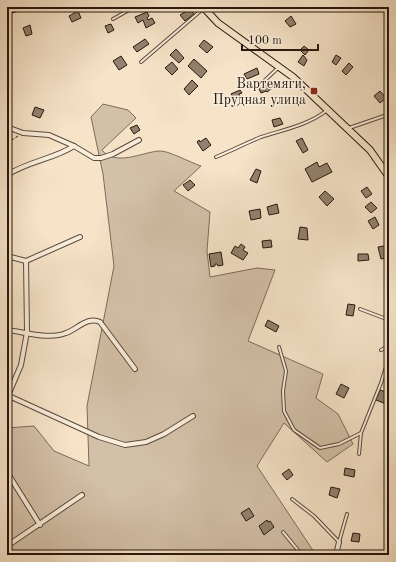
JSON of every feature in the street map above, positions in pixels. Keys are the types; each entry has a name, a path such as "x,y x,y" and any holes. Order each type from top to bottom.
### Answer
{"main road":[{"path":"203,8 218,23 280,67 370,150 389,177"}],"street":[{"path":"7,127 23,133 49,135 74,146 94,158 101,158 139,140"},
{"path":"7,174 24,165 66,152 74,146"},
{"path":"7,256 26,261 80,237"},
{"path":"26,261 27,332 21,365 8,397 99,437 125,445 146,442 164,434 193,416"},
{"path":"7,330 48,335 61,334 90,320 96,320 100,322 135,369"},
{"path":"7,472 40,525"},
{"path":"7,546 82,495"},
{"path":"336,555 339,542"}],"lane":[{"path":"113,19 129,10 154,10 160,7"},
{"path":"141,62 203,8"},
{"path":"262,83 280,67"},
{"path":"216,157 259,138 320,116 327,110"},
{"path":"348,129 387,115 389,112"},
{"path":"360,309 389,320"},
{"path":"381,350 389,346"},
{"path":"279,347 286,371 283,391 284,411 294,430 320,448 339,444 361,433"},
{"path":"359,454 361,433 389,357"},
{"path":"292,499 314,516 339,542"},
{"path":"339,542 347,514"},
{"path":"283,532 302,555"}],"path":[{"path":"7,143 23,133"}],"shaded area":[{"path":"103,104 128,110 136,118 102,150 108,155 122,158 163,151 201,166 174,191 210,212 207,251 210,277 257,268 275,270 248,341 323,374 316,398 338,414 353,444 327,462 284,423 257,466 316,555 7,555 7,428 34,426 54,451 89,466 87,406 114,266 103,174 91,117"}],"building":[{"path":"7,7 14,7 16,12 7,14"},
{"path":"190,9 194,14 185,21 180,15"},
{"path":"78,11 81,18 72,22 69,16"},
{"path":"147,12 149,16 147,18 148,20 152,18 155,23 146,28 143,20 138,23 135,17"},
{"path":"291,16 296,24 290,27 285,21"},
{"path":"111,24 114,30 108,33 105,26"},
{"path":"30,25 32,34 26,36 23,28"},
{"path":"145,39 149,44 137,52 133,47"},
{"path":"204,40 213,47 207,53 199,46"},
{"path":"304,46 309,50 305,55 300,50"},
{"path":"176,49 184,58 179,63 170,55"},
{"path":"303,55 307,60 304,66 298,62"},
{"path":"336,55 341,58 336,65 332,62"},
{"path":"121,56 127,65 119,70 113,61"},
{"path":"194,59 207,71 201,78 188,66"},
{"path":"172,62 178,69 172,75 165,68"},
{"path":"349,63 353,67 346,75 342,71"},
{"path":"257,68 259,74 247,79 244,74"},
{"path":"192,80 198,86 189,95 184,89"},
{"path":"270,81 274,87 267,92 261,93 259,89"},
{"path":"240,90 242,93 239,94 240,96 233,97 231,94"},
{"path":"380,91 386,98 380,103 374,96"},
{"path":"35,107 44,110 40,118 32,115"},
{"path":"280,118 283,124 274,127 272,120"},
{"path":"137,125 140,130 134,134 130,128"},
{"path":"206,138 211,145 203,151 197,142 199,140 200,142"},
{"path":"302,138 308,150 303,153 296,141"},
{"path":"317,162 319,167 327,163 332,172 312,182 305,169"},
{"path":"256,169 261,171 257,183 250,180"},
{"path":"190,180 195,185 188,191 183,185"},
{"path":"367,187 372,194 366,198 361,191"},
{"path":"325,191 334,199 327,206 319,197"},
{"path":"371,202 377,208 371,213 365,207"},
{"path":"277,204 279,213 269,215 267,207"},
{"path":"260,209 261,218 251,220 249,211"},
{"path":"375,217 379,225 373,229 368,221"},
{"path":"300,227 307,228 308,240 298,239"},
{"path":"271,240 272,247 263,248 262,241"},
{"path":"241,244 245,247 243,250 248,253 243,260 231,253 235,246 238,248"},
{"path":"389,245 389,254 386,254 386,258 381,259 378,247"},
{"path":"221,252 223,265 218,266 215,264 215,266 211,267 209,254"},
{"path":"358,254 368,254 369,260 358,261"},
{"path":"348,304 355,305 353,316 346,315"},
{"path":"268,320 279,326 276,332 265,326"},
{"path":"341,384 349,388 344,398 336,394"},
{"path":"380,390 389,393 386,404 376,400"},
{"path":"345,468 355,470 354,477 344,475"},
{"path":"289,469 293,475 287,480 282,474"},
{"path":"331,487 340,489 337,498 329,495"},
{"path":"249,508 254,516 246,521 241,513"},
{"path":"267,520 268,522 270,521 274,527 264,535 259,526"},
{"path":"353,533 360,534 359,542 351,541"}],"place":[{"name":"Вартемяги, Прудная улица","path":"314,91"}]}
